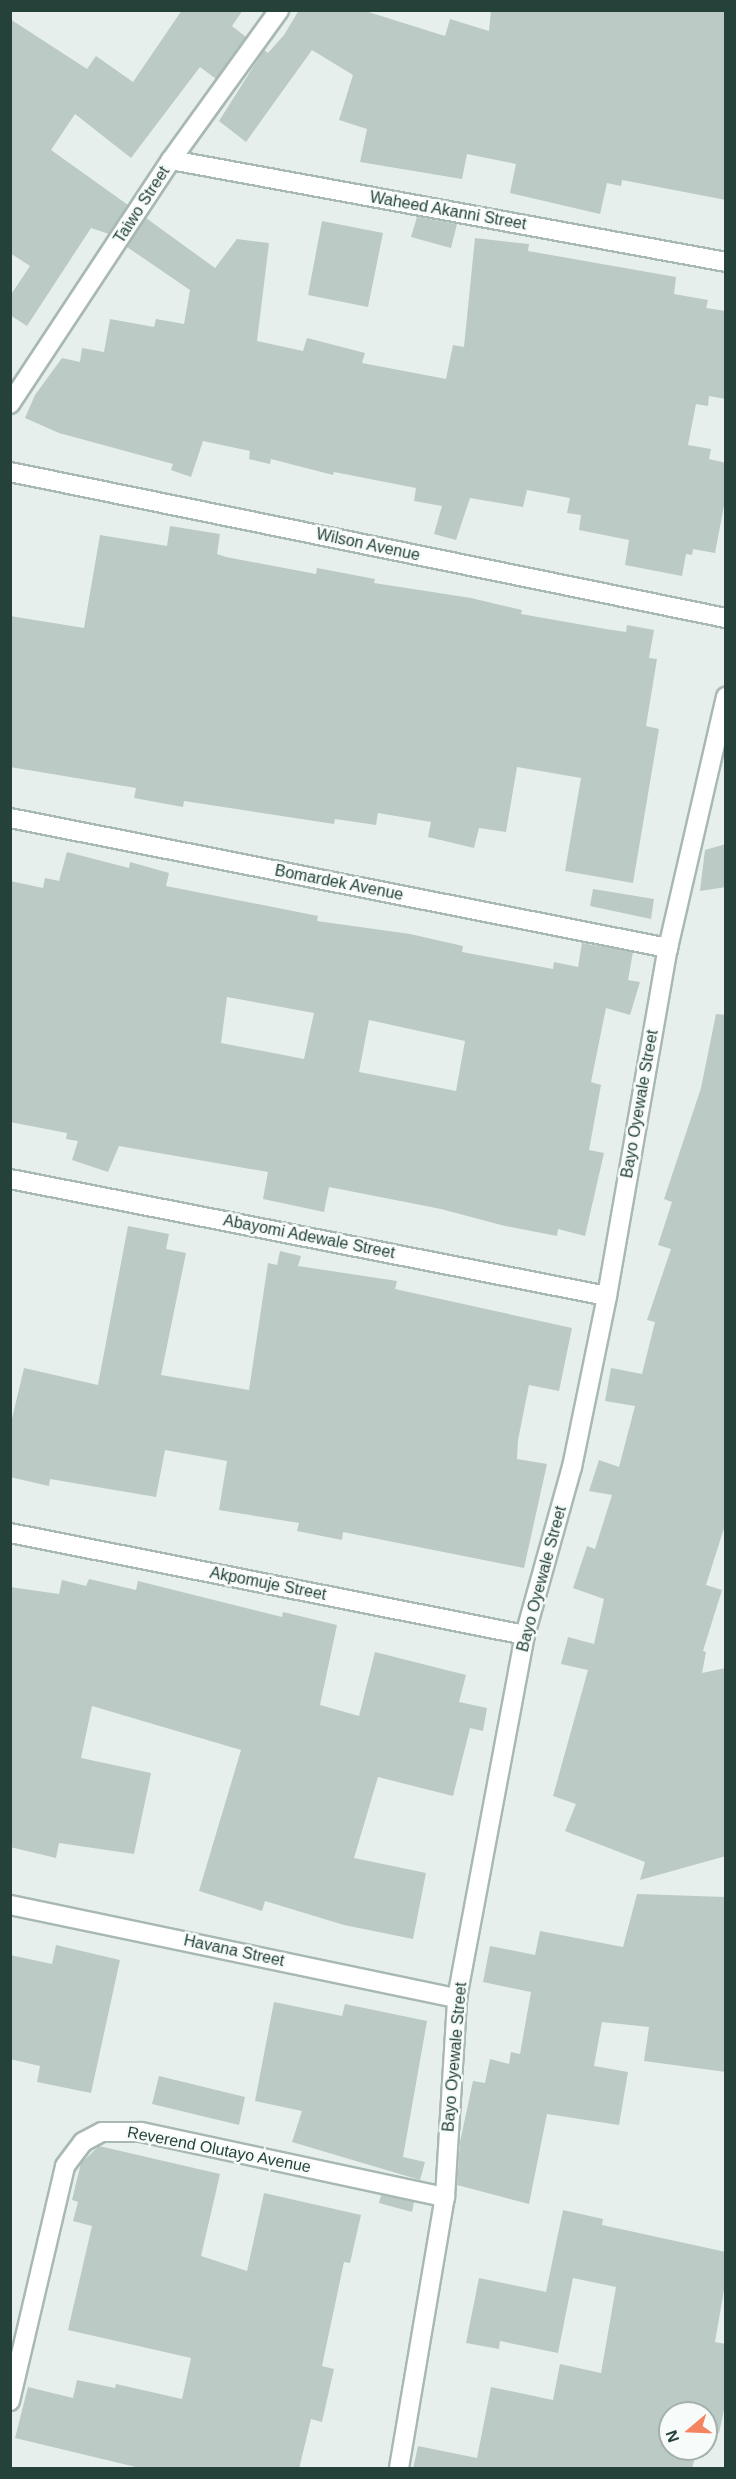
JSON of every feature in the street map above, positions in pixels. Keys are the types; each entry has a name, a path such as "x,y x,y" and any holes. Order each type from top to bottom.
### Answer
{"street":[{"name":"Taiwo Street","path":"10,404 171,160 279,10"},
{"name":"Waheed Akanni Street","path":"171,160 726,262"},
{"name":"Wilson Avenue","path":"10,472 726,618"},
{"name":"Bayo Oyewale Street","path":"399,2469 445,2197 457,1998 525,1635 572,1467 607,1296 668,948 725,705"},
{"name":"Bomardek Avenue","path":"10,818 668,948"},
{"name":"Abayomi Adewale Street","path":"10,1179 607,1296"},
{"name":"Akpomuje Street","path":"10,1533 525,1635"},
{"name":"Havana Street","path":"10,1905 457,1998"},
{"name":"Reverend Olutayo Avenue","path":"10,2401 65,2166 83,2142 102,2132 141,2132 445,2197"}],"building":[{"path":"182,10 243,10 232,26 246,37 216,79 200,67 131,158 75,114 51,150 128,205 109,234 91,228 27,326 10,315 10,296 30,266 10,253 10,19 87,69 96,56 133,82"},
{"path":"299,10 362,10 445,36 450,19 489,31 491,10 726,10 726,200 622,180 621,186 607,183 600,214 510,193 516,164 467,154 462,179 360,162 367,129 339,120 353,75 312,50 246,142 219,121 264,50 268,53 284,35"},
{"path":"417,217 457,224 451,248 411,237"},
{"path":"146,218 215,268 237,239 269,243 257,341 303,351 307,338 365,353 362,363 446,379 453,345 464,347 475,238 529,244 528,251 676,277 674,294 708,300 706,308 726,311 726,399 709,396 708,406 696,404 688,445 711,449 709,459 726,463 726,495 715,553 693,549 692,555 686,554 682,576 625,565 629,540 579,530 581,515 567,513 570,498 527,490 523,507 470,498 456,540 434,534 442,506 414,501 416,488 334,472 333,475 271,459 270,464 249,459 250,451 203,441 191,477 171,470 173,464 59,433 25,418 35,395 62,358 80,362 82,348 104,352 110,319 154,327 156,319 184,324 190,290 127,247"},
{"path":"322,221 383,233 368,307 308,295"},
{"path":"170,526 220,534 217,554 226,557 316,574 317,568 375,579 374,583 471,598 522,610 521,614 606,629 626,632 627,625 654,630 649,658 657,659 646,726 659,729 633,883 565,871 581,778 517,767 506,832 479,828 474,848 428,837 431,822 378,813 376,825 335,819 334,824 184,801 183,807 134,798 136,788 10,767 10,616 84,628 100,535 167,546"},
{"path":"726,844 726,887 700,891 705,850"},
{"path":"67,852 129,868 130,862 169,873 166,886 318,916 317,921 410,934 463,946 462,952 553,969 554,962 578,967 582,943 633,952 628,980 640,982 630,1015 606,1008 591,1082 601,1085 589,1150 604,1153 585,1236 558,1229 557,1236 505,1226 441,1209 329,1187 324,1212 263,1199 268,1172 119,1146 108,1172 72,1160 78,1141 66,1139 67,1133 10,1122 10,881 43,888 45,878 59,881","holes":["227,997 314,1013 304,1059 221,1043","369,1020 465,1041 456,1091 359,1072"]},
{"path":"593,889 654,899 651,919 590,906"},
{"path":"716,1014 726,1015 726,1522 706,1585 722,1590 703,1651 706,1652 702,1673 726,1668 726,1856 640,1880 645,1862 565,1831 576,1804 553,1796 588,1670 561,1664 568,1637 594,1644 604,1599 573,1588 587,1546 595,1549 612,1495 589,1491 599,1460 619,1467 635,1406 605,1401 611,1368 642,1374 655,1322 647,1320 671,1249 658,1245 672,1202 664,1199 701,1088"},
{"path":"128,1226 169,1234 166,1249 186,1253 161,1375 249,1390 268,1263 277,1265 280,1251 301,1256 298,1266 397,1281 395,1289 572,1328 559,1391 529,1385 518,1440 517,1459 547,1464 524,1568 343,1532 342,1540 297,1531 299,1523 219,1510 227,1461 165,1450 156,1497 50,1479 49,1486 10,1477 10,1427 24,1368 98,1385"},
{"path":"89,1579 136,1590 138,1581 282,1617 283,1612 337,1625 320,1705 359,1716 375,1652 466,1675 459,1702 487,1708 483,1731 470,1728 453,1796 378,1777 354,1858 426,1873 413,1939 344,1925 265,1901 262,1911 199,1891 241,1750 92,1706 81,1758 151,1773 134,1854 59,1843 56,1858 10,1847 10,1587 59,1594 62,1580 86,1586"},
{"path":"637,1894 726,1897 726,2072 644,2061 649,2027 602,2022 594,2066 628,2072 619,2125 547,2114 529,2204 457,2185 460,2142 473,2081 485,2083 490,2059 509,2064 511,2052 520,2054 531,1992 483,1982 490,1946 535,1955 540,1931 623,1947"},
{"path":"56,1945 120,1960 91,2093 37,2082 40,2066 10,2059 10,1955 52,1964"},
{"path":"274,2002 342,2016 345,2004 427,2021 403,2157 425,2162 420,2180 292,2142 302,2111 255,2101"},
{"path":"159,2076 245,2097 239,2125 152,2104"},
{"path":"99,2146 220,2174 201,2256 247,2271 264,2193 361,2215 350,2263 344,2262 322,2366 334,2369 322,2422 311,2419 299,2469 144,2469 15,2438 28,2387 73,2398 77,2380 115,2388 116,2384 182,2399 191,2358 68,2330 92,2226 73,2221 78,2202 72,2200 81,2163"},
{"path":"381,2195 414,2202 412,2212 379,2203"},
{"path":"563,2210 603,2219 602,2225 726,2252 726,2278 715,2342 726,2344 726,2401 719,2433 718,2401 658,2401 658,2461 694,2461 692,2469 413,2469 418,2446 477,2458 491,2387 553,2400 560,2364 601,2373 616,2287 573,2278 558,2353 500,2341 499,2349 466,2343 479,2278 546,2292"}]}
